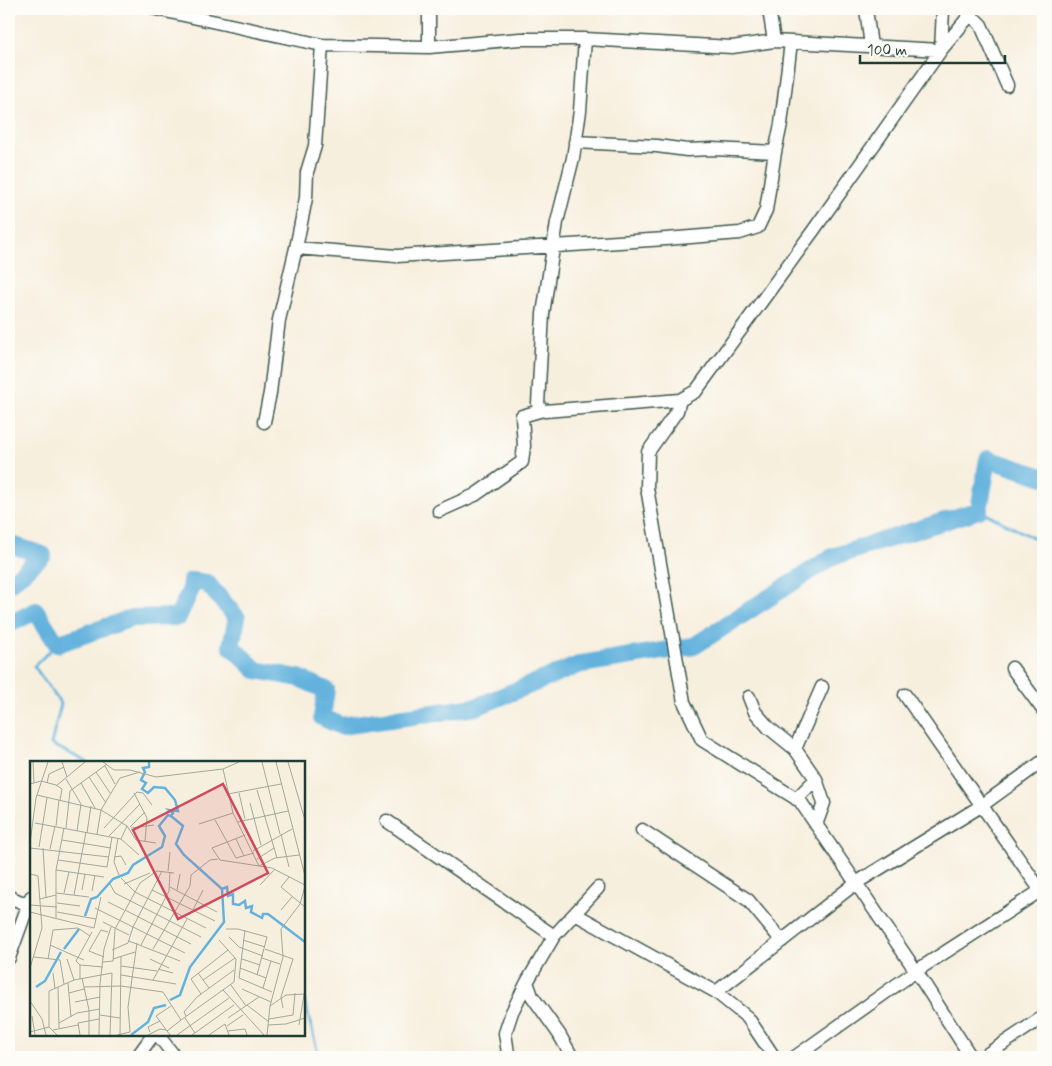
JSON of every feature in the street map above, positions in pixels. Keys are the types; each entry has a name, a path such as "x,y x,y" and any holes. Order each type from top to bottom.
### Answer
{"street":[{"path":"156,9 322,45 429,47 520,40 585,39 732,47 774,41 941,50"},
{"path":"429,9 429,47"},
{"path":"769,9 774,41"},
{"path":"866,9 871,46"},
{"path":"941,50 942,9"},
{"path":"439,511 475,495 522,462 524,446 522,416 543,410 680,400 696,391 814,231 941,50 972,11 981,25 1007,85"},
{"path":"543,410 539,408 538,404 542,314 580,111 585,39"},
{"path":"296,248 397,256 666,239 740,233 758,227 766,210 781,124 791,42"},
{"path":"264,422 280,320 306,198 307,172 315,146 322,45"},
{"path":"575,142 657,146 686,150 713,149 775,152"},
{"path":"680,400 677,411 648,452 646,488 684,702 702,740 800,801 916,971 971,1057"},
{"path":"1012,668 1043,710"},
{"path":"795,750 822,687"},
{"path":"795,1057 916,971 1042,890 981,806 905,695"},
{"path":"749,697 755,712 764,723 795,750 816,779 824,803 816,825"},
{"path":"716,992 856,883 981,806 1043,761"},
{"path":"796,799 816,779"},
{"path":"387,821 554,936"},
{"path":"642,830 748,900 782,941"},
{"path":"510,1057 505,1033 512,1012 527,982 554,936 598,888"},
{"path":"9,897 30,902 9,958"},
{"path":"574,914 716,992 748,1018 774,1057"},
{"path":"527,982 532,996 559,1034 572,1057"},
{"path":"983,1057 1043,1017"},
{"path":"138,1057 152,1036"},
{"path":"159,1036 175,1057"}],"waterway":[{"path":"9,624 36,611 57,644 132,618 178,617 190,591 191,581 207,583 237,618 231,646 256,670 299,678 326,690 322,717 341,726 476,707 581,664 694,646 832,557 979,510 988,459 1043,477"},
{"path":"979,510 1043,543"},
{"path":"9,544 43,555 9,584"},
{"path":"57,644 34,666 61,704 51,744 85,761"},
{"path":"305,1003 319,1057"}]}
